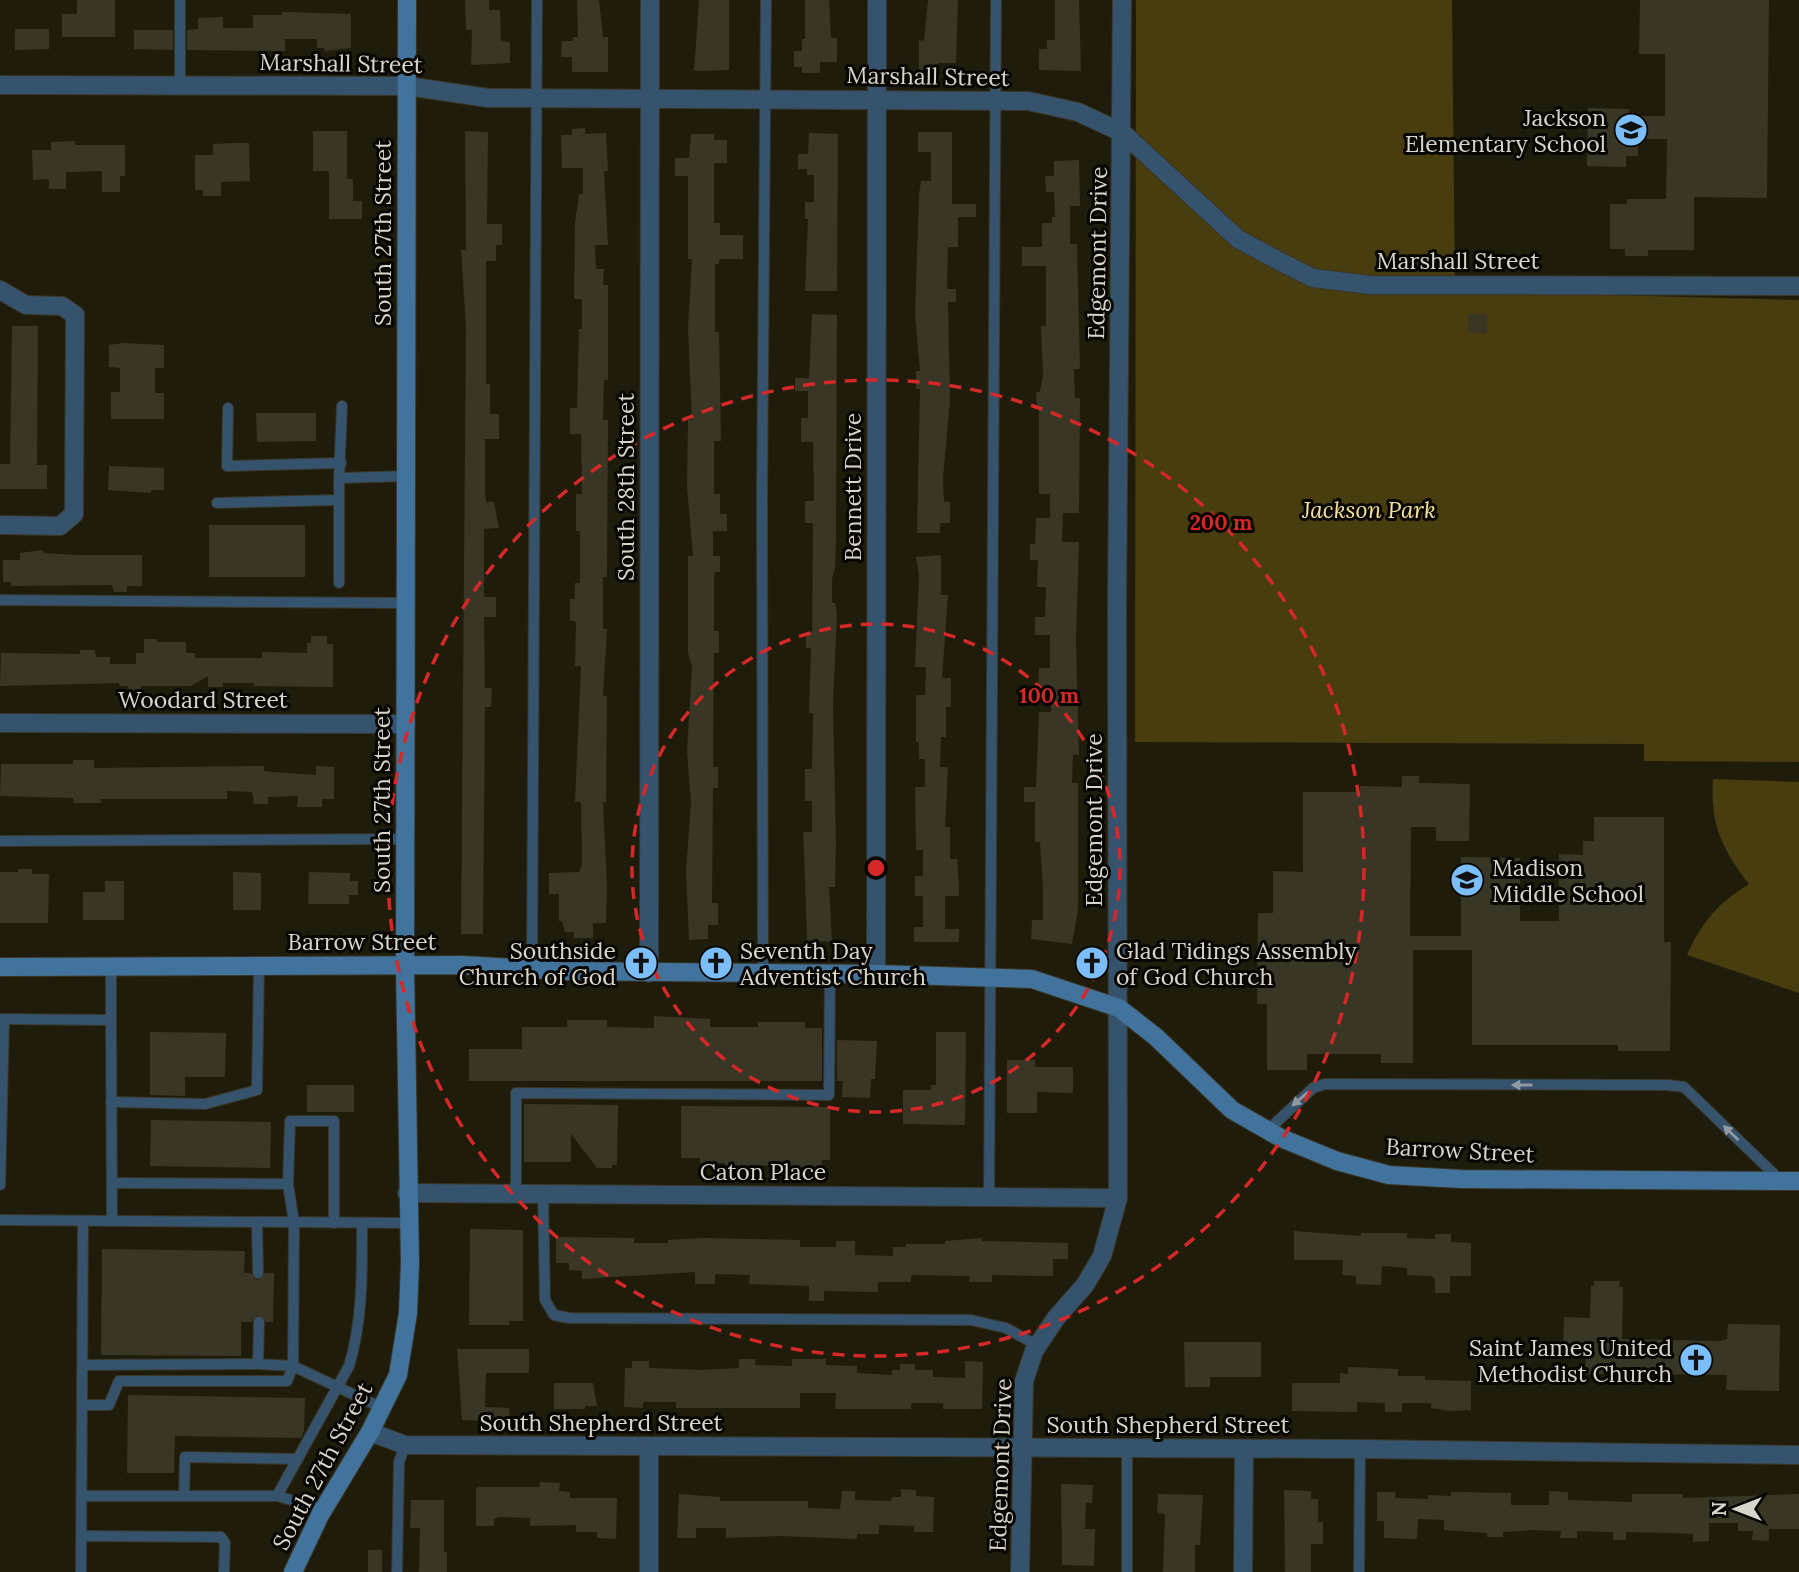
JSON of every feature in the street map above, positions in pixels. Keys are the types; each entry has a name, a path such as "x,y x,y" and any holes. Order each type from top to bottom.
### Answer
{"main road":[{"name":"South 27th Street","path":"293,1572 323,1509 370,1432 398,1375 408,1313 405,965 407,0"},
{"name":"Barrow Street","path":"0,967 405,965 649,973 876,974 1032,979 1119,1008 1156,1037 1233,1110 1268,1130 1337,1161 1389,1175 1461,1179 1799,1181"}],"street":[{"name":"South 28th Street","path":"649,973 650,0"},
{"name":"Bennett Drive","path":"876,974 877,0"},
{"name":"Edgemont Drive","path":"1020,1572 1024,1381 1038,1346 1056,1318 1085,1285 1102,1256 1118,1198 1117,607 1122,0"},
{"name":"Marshall Street","path":"0,85 407,86 464,96 537,98 1028,101 1078,112 1123,133 1238,239 1312,278 1370,285 1799,286"},
{"path":"0,290 26,305 62,306 75,315 76,376 74,514 60,526 0,524"},
{"name":"Woodard Street","path":"0,723 406,724"},
{"name":"Caton Place","path":"407,1194 1118,1198"},
{"name":"South Shepherd Street","path":"370,1432 405,1445 1360,1449 1799,1455"},
{"path":"649,1448 649,1572"},
{"path":"1243,1572 1244,1449"}],"lane":[{"path":"180,0 180,85"},
{"path":"532,970 537,0"},
{"path":"763,974 766,0"},
{"path":"989,1197 996,0"},
{"path":"339,583 338,500 342,406"},
{"path":"228,408 227,466 341,463"},
{"path":"339,478 407,476"},
{"path":"217,503 338,500"},
{"path":"0,600 406,603"},
{"path":"0,841 406,839"},
{"path":"111,966 112,1221"},
{"path":"111,1102 205,1104 257,1090 259,966"},
{"path":"516,1194 516,1093 830,1095 830,974"},
{"path":"0,1185 2,1019 111,1020"},
{"path":"1268,1130 1312,1088 1325,1084 1668,1085 1685,1087 1780,1181"},
{"path":"83,1405 109,1405 119,1381 287,1381 293,1366 294,1223 288,1184 290,1121 334,1121 334,1223"},
{"path":"112,1183 288,1184"},
{"path":"543,1194 545,1300 554,1315 569,1318 971,1320 1006,1328 1038,1346"},
{"path":"0,1220 408,1223"},
{"path":"81,1572 83,1221"},
{"path":"257,1223 258,1273"},
{"path":"277,1496 339,1387 356,1343 362,1223"},
{"path":"258,1364 259,1322"},
{"path":"83,1365 293,1366 382,1408"},
{"path":"397,1572 399,1462 405,1445"},
{"path":"1127,1448 1127,1572"},
{"path":"1359,1572 1360,1449"},
{"path":"184,1496 185,1457 299,1458"},
{"path":"83,1496 277,1496 323,1509"},
{"path":"82,1536 221,1537 225,1543 224,1572"}],"green space":[{"name":"Jackson Park","path":"1136,0 1452,0 1455,291 1799,300 1799,762 1644,761 1644,744 1135,742"},
{"path":"1713,779 1799,782 1799,993 1687,955 1712,914 1749,884 1720,835 1714,809"}],"building":[{"path":"77,0 115,0 115,37 62,37 62,14 77,14"},
{"path":"465,0 489,0 489,10 500,10 501,41 510,42 510,63 471,65 472,30 466,30"},
{"path":"577,0 599,0 603,37 608,37 608,72 572,72 572,57 561,57 562,41 573,41 573,37 578,37"},
{"path":"699,0 729,0 729,70 694,71"},
{"path":"805,0 829,0 831,38 837,38 837,62 820,62 820,73 802,73 802,67 794,67 794,51 802,51 802,39 805,39"},
{"path":"928,0 958,0 956,63 938,63 938,70 919,70 919,40 924,41"},
{"path":"1055,0 1079,0 1081,71 1039,70 1039,49 1047,49 1047,40 1055,40"},
{"path":"1640,0 1769,0 1767,198 1694,197 1694,250 1648,250 1648,256 1625,256 1625,249 1610,249 1610,204 1627,204 1627,199 1666,199 1667,139 1638,139 1638,156 1626,156 1626,167 1587,166 1588,108 1629,109 1629,116 1665,116 1665,54 1639,54"},
{"path":"282,12 351,14 351,48 325,51 324,48 317,48 317,39 285,39 285,51 187,50 187,30 198,29 198,18 223,17 223,28 253,28 253,15 282,15"},
{"path":"15,29 49,29 49,49 15,50"},
{"path":"134,30 173,30 173,50 134,49"},
{"path":"585,128 585,134 606,133 608,171 604,171 608,245 595,245 596,269 604,269 603,285 608,285 608,380 604,380 603,420 608,420 607,577 603,577 603,629 607,629 603,696 607,696 606,802 603,802 607,885 606,923 593,923 593,938 574,938 574,932 565,932 562,921 559,921 559,894 549,894 549,873 579,872 582,864 581,802 575,802 581,666 575,666 576,622 570,620 570,599 575,599 575,583 580,583 580,531 576,531 576,494 582,494 581,434 570,434 570,408 577,408 579,329 582,329 582,299 574,299 575,223 579,194 583,194 583,168 562,168 561,135 572,135 572,129"},
{"path":"313,131 347,131 347,179 353,179 353,201 362,201 362,219 329,219 329,171 313,171"},
{"path":"465,131 488,132 487,224 502,224 502,245 496,245 496,261 486,261 486,384 490,384 490,414 499,414 499,439 485,439 485,492 486,502 494,502 499,528 484,529 484,597 496,597 496,617 484,617 485,688 492,688 491,707 485,707 483,934 461,934 466,327 461,250 466,250"},
{"path":"918,132 952,132 952,204 976,204 976,217 958,217 958,247 948,247 947,289 956,289 956,302 948,302 950,400 943,477 944,502 950,502 950,523 940,523 940,533 917,533 920,389 916,389 916,371 920,371 915,314 919,195 921,181 931,181 931,152 918,152"},
{"path":"809,133 838,134 837,291 805,291 808,219 805,219 805,202 814,202 814,175 807,175 807,169 798,169 798,154 808,154"},
{"path":"691,134 714,134 714,140 727,140 727,163 714,163 714,223 720,223 720,235 743,235 743,259 719,259 719,264 715,264 715,332 719,332 721,441 714,441 714,494 720,494 720,514 727,514 727,531 713,531 713,556 720,556 720,572 715,572 714,577 714,631 719,631 719,653 714,653 713,767 718,767 718,788 713,788 712,903 718,903 718,925 708,925 708,939 689,940 686,872 691,803 687,751 692,667 688,653 688,556 693,556 687,486 688,420 692,420 688,328 692,259 688,259 688,176 675,176 675,158 689,158"},
{"path":"75,141 75,145 125,145 125,176 120,176 120,192 102,192 102,171 66,172 66,189 49,189 49,179 33,180 32,150 51,150 51,142"},
{"path":"249,143 250,181 221,182 221,196 203,196 203,190 195,190 195,155 213,155 213,144"},
{"path":"1079,160 1080,206 1070,206 1070,244 1077,244 1080,369 1074,369 1075,398 1080,398 1079,513 1063,513 1062,542 1079,542 1076,640 1079,755 1073,754 1072,783 1078,783 1078,910 1072,944 1031,939 1032,920 1043,920 1043,890 1040,842 1035,842 1035,802 1024,802 1024,787 1036,787 1039,712 1051,712 1051,687 1038,687 1039,668 1050,668 1050,635 1035,635 1035,617 1045,617 1046,587 1037,587 1038,560 1030,560 1030,544 1035,544 1036,518 1050,518 1050,494 1039,494 1039,406 1036,392 1040,392 1043,376 1041,326 1046,326 1046,266 1022,266 1022,247 1042,247 1042,223 1052,223 1052,217 1055,217 1054,192 1046,192 1045,176 1054,176 1054,161"},
{"path":"812,314 837,315 836,537 832,579 832,603 835,603 837,615 833,705 836,841 835,887 829,887 832,942 807,941 803,832 812,832 812,801 805,801 805,769 812,769 813,713 809,713 811,648 806,648 806,632 812,632 813,523 805,523 805,501 814,501 813,442 801,442 801,418 808,418 808,391 795,391 795,378 809,378"},
{"path":"1468,314 1487,314 1487,333 1468,333"},
{"path":"12,326 38,326 37,465 47,465 47,489 0,489 0,464 10,464"},
{"path":"109,345 164,345 164,368 155,368 155,393 164,393 164,419 111,419 111,392 120,392 120,368 109,367"},
{"path":"256,413 316,413 316,441 257,442"},
{"path":"109,466 164,468 164,490 151,490 151,493 108,490"},
{"path":"209,525 305,525 305,577 209,577"},
{"path":"43,550 43,553 75,555 142,555 142,586 127,586 127,592 114,592 112,585 11,586 11,582 3,582 3,560 20,560 20,553"},
{"path":"941,555 941,595 948,595 942,678 951,678 951,707 946,707 946,737 941,737 940,767 948,767 945,827 950,827 950,859 957,859 959,884 959,896 945,896 945,929 959,929 959,942 914,942 914,927 923,927 923,896 915,896 915,876 923,876 923,850 916,850 915,787 925,787 925,759 919,759 919,742 916,742 916,695 925,695 926,667 915,667 919,576 916,557"},
{"path":"311,636 327,636 327,644 333,644 333,687 223,683 223,687 208,687 208,676 191,686 141,686 141,690 128,691 128,686 119,686 119,683 0,686 1,653 80,654 80,650 95,650 96,657 110,657 110,664 136,664 136,653 144,653 144,639 157,639 157,642 186,642 186,653 195,653 195,658 262,658 262,652 307,653 307,643 311,643"},
{"path":"73,760 94,760 94,768 264,766 264,771 316,775 316,766 334,767 334,799 322,799 322,807 297,807 298,796 268,797 268,804 254,804 252,792 227,791 227,799 101,799 101,803 74,803 73,798 0,796 1,764 73,764"},
{"path":"1402,776 1419,776 1419,783 1470,784 1469,841 1436,841 1436,827 1411,827 1410,936 1461,936 1461,857 1520,858 1520,921 1559,921 1559,854 1583,855 1583,841 1594,841 1594,817 1664,817 1664,942 1671,942 1670,1051 1618,1051 1618,1045 1472,1045 1472,950 1413,950 1413,1063 1381,1063 1381,1054 1307,1054 1307,1070 1267,1070 1267,1004 1257,1004 1258,913 1273,913 1273,871 1303,872 1303,792 1360,792 1360,786 1402,787"},
{"path":"18,869 32,869 32,874 49,874 48,923 0,923 0,872 18,872"},
{"path":"233,872 261,873 261,910 233,910"},
{"path":"309,872 350,873 350,881 358,881 358,895 349,895 349,904 308,904"},
{"path":"105,881 124,881 124,920 83,920 83,892 105,892"},
{"path":"654,1016 710,1019 710,1027 758,1027 758,1022 805,1022 805,1028 822,1028 822,1081 469,1081 469,1049 522,1049 522,1027 567,1027 567,1020 607,1020 607,1027 654,1028"},
{"path":"150,1032 226,1033 225,1077 185,1077 185,1096 150,1095"},
{"path":"936,1032 966,1032 965,1125 903,1124 903,1090 931,1090 931,1085 936,1085"},
{"path":"837,1040 877,1041 875,1079 871,1079 870,1098 842,1097 843,1081 837,1081"},
{"path":"1007,1060 1035,1060 1035,1067 1073,1067 1073,1093 1037,1092 1037,1113 1007,1113"},
{"path":"307,1085 354,1085 354,1112 307,1112"},
{"path":"524,1104 618,1105 617,1165 612,1165 612,1168 597,1168 571,1134 571,1162 524,1162"},
{"path":"681,1106 830,1107 830,1160 822,1160 822,1167 801,1167 801,1174 787,1174 787,1165 725,1166 725,1163 700,1163 700,1158 681,1158"},
{"path":"151,1120 271,1122 270,1168 150,1166"},
{"path":"470,1229 523,1230 523,1321 509,1321 509,1325 469,1325"},
{"path":"1294,1231 1361,1236 1361,1233 1407,1233 1407,1238 1435,1239 1435,1234 1451,1234 1451,1242 1471,1243 1471,1276 1450,1276 1450,1293 1435,1293 1435,1279 1431,1276 1407,1275 1407,1268 1382,1266 1381,1285 1356,1284 1356,1276 1342,1275 1343,1260 1294,1260"},
{"path":"556,1237 634,1238 634,1243 668,1243 668,1240 703,1238 800,1240 800,1247 836,1247 836,1241 855,1241 855,1255 893,1256 893,1247 906,1247 906,1244 945,1244 945,1241 982,1238 982,1241 1068,1243 1068,1259 1053,1259 1053,1276 992,1275 992,1282 969,1282 970,1276 911,1275 911,1282 878,1282 878,1292 824,1291 824,1301 809,1301 809,1286 749,1284 750,1275 715,1274 715,1284 695,1284 695,1272 582,1279 582,1271 569,1270 569,1263 556,1263"},
{"path":"102,1249 245,1251 244,1273 251,1273 257,1280 265,1273 274,1273 273,1322 266,1322 258,1315 252,1322 241,1322 241,1356 101,1355"},
{"path":"1594,1281 1620,1281 1619,1287 1623,1287 1622,1339 1720,1341 1727,1339 1728,1324 1780,1325 1779,1391 1726,1390 1727,1375 1634,1374 1633,1381 1619,1381 1619,1374 1585,1374 1586,1352 1563,1352 1564,1317 1590,1318 1591,1286 1594,1286"},
{"path":"1184,1342 1261,1342 1261,1377 1210,1377 1210,1387 1185,1387"},
{"path":"457,1349 529,1349 529,1373 486,1373 485,1407 509,1408 511,1428 491,1428 491,1421 462,1420"},
{"path":"739,1359 755,1359 755,1365 792,1366 792,1359 826,1359 826,1365 857,1366 857,1373 892,1375 892,1370 900,1370 900,1364 915,1364 915,1370 933,1370 933,1377 965,1378 965,1361 983,1362 982,1409 943,1409 943,1403 911,1403 911,1409 835,1409 836,1393 800,1393 800,1408 676,1408 676,1402 643,1402 643,1408 624,1407 625,1368 632,1368 632,1361 649,1361 649,1368 701,1370 739,1368"},
{"path":"1348,1367 1398,1369 1398,1376 1425,1376 1425,1380 1471,1381 1471,1410 1450,1411 1431,1408 1431,1403 1402,1403 1402,1412 1385,1412 1385,1403 1357,1402 1357,1412 1292,1411 1292,1383 1340,1383 1340,1373 1348,1374"},
{"path":"554,1383 593,1383 597,1406 585,1406 585,1409 554,1409"},
{"path":"128,1395 305,1398 304,1431 301,1438 175,1436 174,1473 127,1473"},
{"path":"540,1482 560,1483 559,1491 570,1492 570,1498 617,1498 616,1539 597,1538 597,1532 576,1532 576,1525 530,1526 530,1518 499,1517 494,1519 494,1526 476,1526 476,1489 539,1487"},
{"path":"1061,1484 1093,1485 1092,1503 1086,1503 1085,1529 1095,1529 1094,1566 1062,1565"},
{"path":"901,1489 916,1490 916,1496 934,1497 933,1532 914,1532 914,1526 879,1525 879,1534 857,1534 857,1539 780,1536 726,1538 726,1528 696,1528 696,1538 677,1538 679,1494 720,1497 720,1501 808,1501 808,1508 840,1509 842,1491 855,1491 855,1500 891,1501 892,1497 901,1497"},
{"path":"1284,1490 1311,1491 1311,1499 1318,1499 1318,1522 1323,1522 1323,1544 1311,1544 1311,1572 1285,1572"},
{"path":"1549,1491 1568,1492 1568,1500 1632,1502 1632,1494 1683,1494 1683,1498 1799,1494 1799,1529 1769,1529 1769,1541 1752,1540 1753,1531 1738,1531 1738,1523 1709,1523 1709,1541 1693,1542 1693,1534 1671,1533 1626,1532 1626,1540 1613,1540 1613,1532 1577,1531 1577,1538 1560,1538 1561,1531 1532,1530 1503,1532 1503,1537 1487,1537 1487,1533 1444,1530 1444,1520 1418,1519 1417,1539 1384,1538 1384,1521 1377,1521 1377,1492 1396,1492 1395,1498 1428,1499 1428,1495 1451,1496 1451,1492 1511,1493 1511,1505 1549,1505"},
{"path":"1158,1494 1203,1495 1200,1545 1195,1545 1195,1572 1163,1572 1165,1514 1157,1513"},
{"path":"411,1500 444,1500 444,1552 447,1552 447,1572 419,1572 420,1528 410,1528"},
{"path":"368,1550 382,1550 382,1572 368,1572"}],"place":[{"name":"Jackson Elementary School","path":"1631,130"},
{"name":"Madison Middle School","path":"1467,880"},
{"name":"Southside Church of God","path":"641,963"},
{"name":"Seventh Day Adventist Church","path":"716,963"},
{"name":"Glad Tidings Assembly of God Church","path":"1092,963"},
{"name":"Saint James United Methodist Church","path":"1696,1360"}]}
